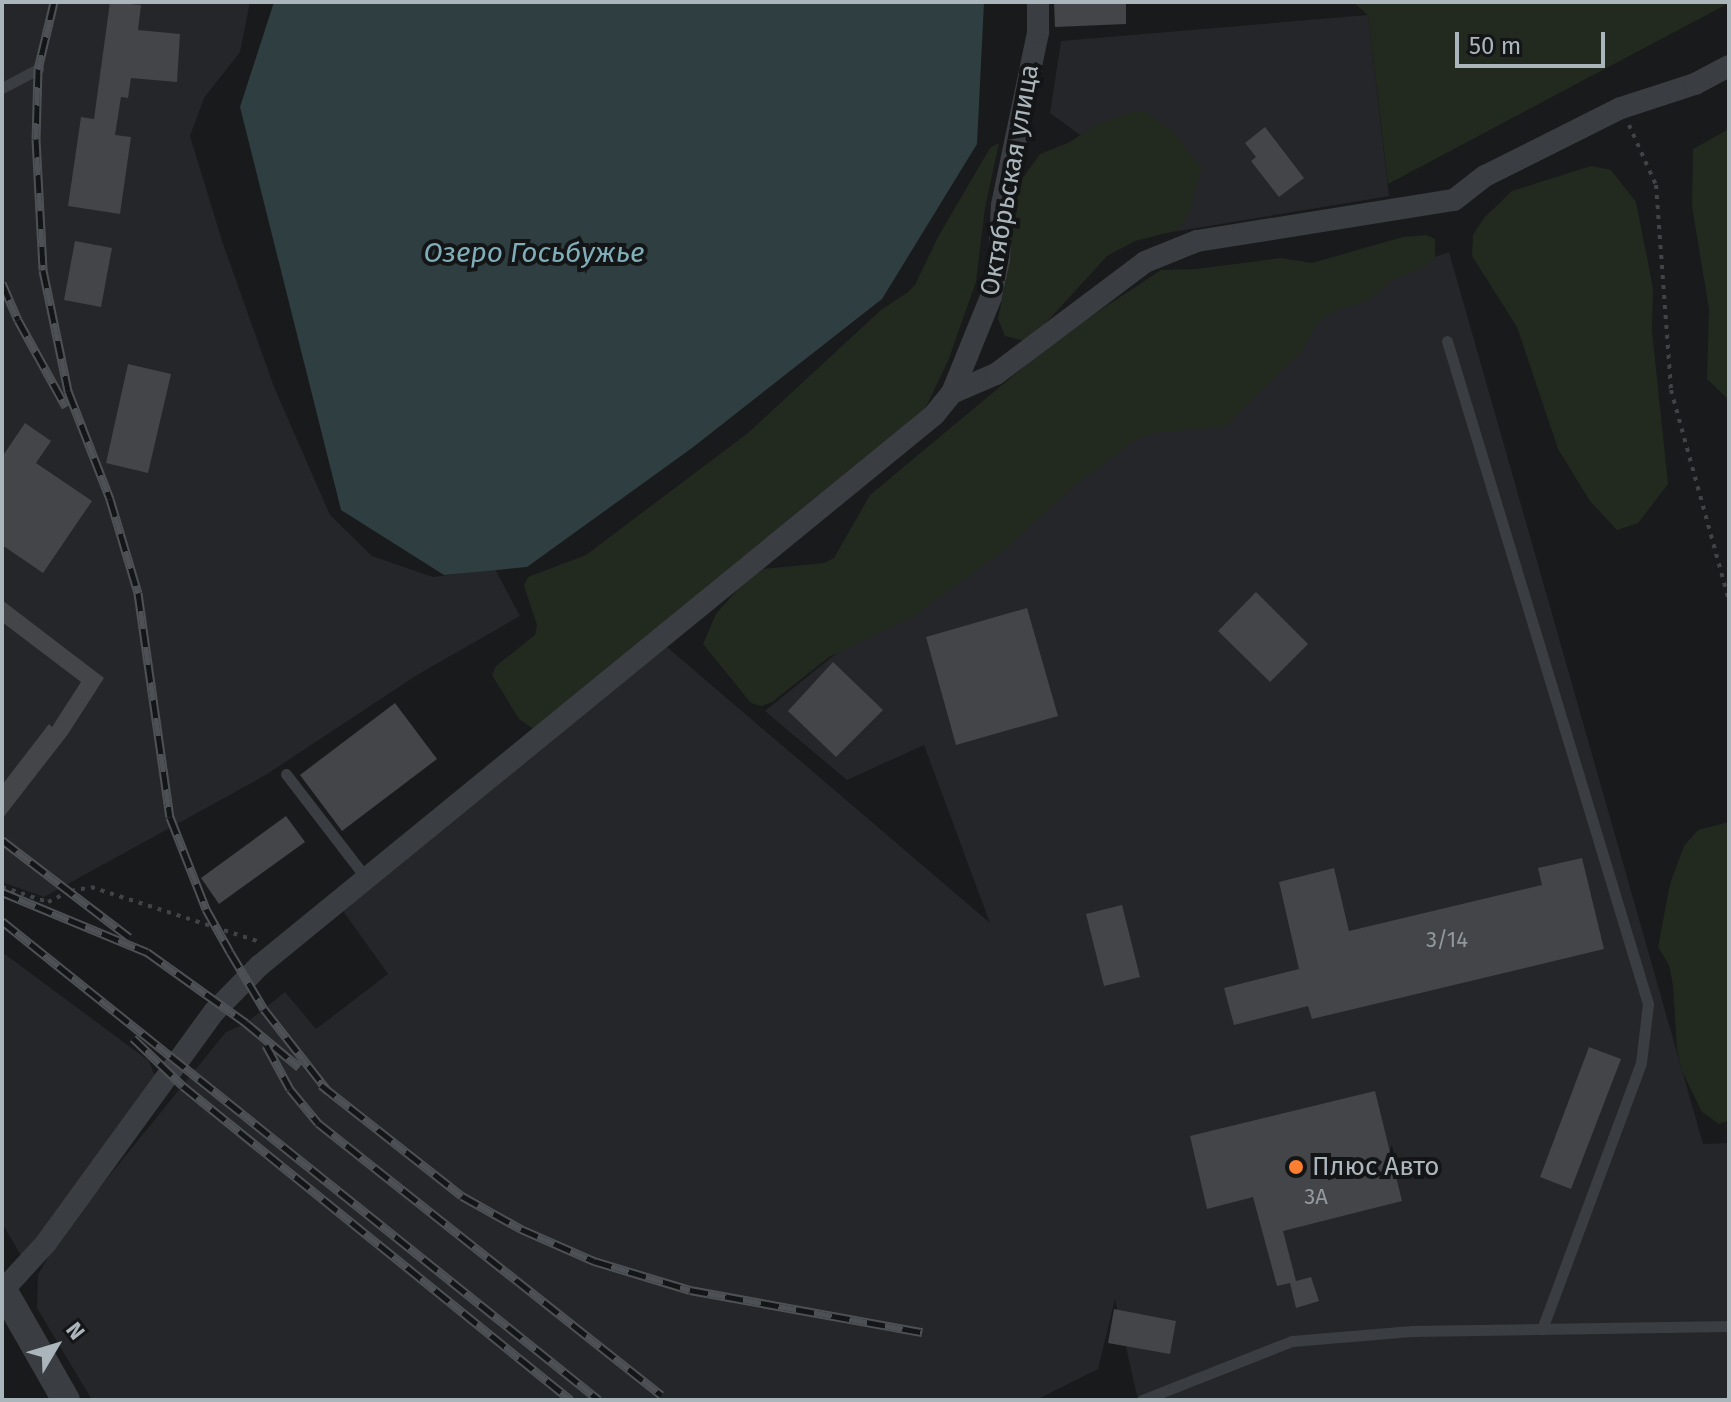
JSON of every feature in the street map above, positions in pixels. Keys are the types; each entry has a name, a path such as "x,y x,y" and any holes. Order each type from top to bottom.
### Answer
{"street":[{"name":"Октябрьская улица","path":"952,393 994,284 1002,205 1038,32 1038,2"},
{"path":"66,1400 2,1289 46,1243 214,1012 280,949 934,415 952,393 996,374 1145,262 1197,241 1454,200 1485,176 1621,108 1695,84 1729,66"}],"lane":[{"path":"2,88 38,69"},
{"path":"1447,341 1648,1004 1641,1063 1542,1329"},
{"path":"286,774 366,878"},
{"path":"1142,1400 1292,1341 1412,1331 1729,1326"}],"path":[{"path":"1621,108 1656,185 1671,390 1729,600"},
{"path":"2,887 48,902 71,891 91,887 280,949"}],"shaded area":[{"path":"2,2 250,2 240,52 204,98 190,136 222,241 274,387 330,515 372,556 433,577 495,569 520,616 417,675 264,776 44,897 2,882"},
{"path":"1368,15 1389,196 1166,233 1101,150 1050,113 1061,41"},
{"path":"1449,252 1703,1144 1729,1143 1729,1400 1138,1400 1115,1299 1098,1369 1036,1400 92,1400 37,1308 38,1275 61,1235 226,1032 246,1023 285,992 316,1029 388,974 341,908 667,647 990,923 924,745 847,780 765,711 1314,268 1412,265"},
{"path":"2,952 149,1061 158,1084 23,1259 2,1223"}],"green space":[{"path":"1353,2 1729,3 1388,184 1368,15"},
{"path":"1135,111 1146,112 1174,132 1202,168 1189,213 1178,230 1135,241 1107,256 1034,336 1025,341 1005,336 998,319 1006,280 1007,228 1022,179 1040,154 1070,142 1096,125"},
{"path":"1729,129 1729,400 1707,379 1709,309 1692,206 1693,149"},
{"path":"999,143 985,208 976,282 948,361 924,411 535,730 519,719 492,675 496,666 535,635 537,625 524,586 528,577 586,555 748,433 881,310 908,292 915,285 938,237 990,148"},
{"path":"1591,166 1611,170 1636,202 1653,288 1652,331 1668,484 1638,523 1617,530 1590,501 1558,449 1517,327 1472,256 1473,235 1484,218 1512,191"},
{"path":"1426,235 1435,239 1435,258 1428,266 1398,277 1366,301 1335,311 1319,321 1301,352 1225,427 1158,432 1138,438 1073,487 1003,551 914,616 829,657 772,702 761,706 751,703 703,644 716,614 746,580 763,569 824,563 834,558 870,495 1061,336 1161,270 1196,269 1281,258 1312,263 1403,237"},
{"path":"1729,822 1729,1121 1719,1124 1702,1112 1682,1071 1677,1049 1673,985 1669,965 1658,947 1670,884 1684,846 1698,830"}],"water":[{"name":"Озеро Госьбужье","path":"274,2 984,2 977,144 882,299 692,448 527,567 444,575 341,510 240,107"}],"building":[{"path":"110,2 141,5 138,30 180,34 177,82 131,78 128,98 121,97 115,135 131,137 120,214 68,206 81,117 94,119"},
{"path":"1054,2 1126,2 1126,24 1055,27"},
{"path":"1265,127 1304,178 1279,197 1251,161 1256,157 1245,143"},
{"path":"75,241 112,248 101,307 64,300"},
{"path":"128,364 171,374 148,473 106,463"},
{"path":"25,423 51,441 36,463 92,501 43,573 2,545 2,457"},
{"path":"1256,592 1308,644 1270,682 1218,631"},
{"path":"2,600 104,678 68,734 2,819 2,785 49,724 52,727 81,682 2,622"},
{"path":"1027,608 1058,716 956,745 926,637"},
{"path":"833,662 883,710 836,757 788,711"},
{"path":"395,703 437,759 342,831 300,775"},
{"path":"286,816 305,842 219,904 201,878"},
{"path":"1582,858 1604,949 1312,1019 1308,1006 1234,1025 1224,988 1299,969 1279,882 1334,868 1349,931 1542,885 1538,868"},
{"path":"1122,905 1140,977 1104,986 1086,914"},
{"path":"1589,1047 1621,1059 1571,1189 1540,1177"},
{"name":"Плюс Авто","path":"1375,1091 1402,1201 1283,1231 1296,1281 1311,1277 1319,1301 1296,1308 1290,1283 1277,1286 1253,1197 1207,1209 1190,1136"},
{"path":"1114,1309 1176,1321 1170,1354 1108,1343"}],"railway":[{"path":"54,2 38,69 36,139 43,270 68,391 110,499 138,593 170,817 206,909 230,952 264,1009 328,1091"},
{"path":"2,283 18,320 66,407"},
{"path":"2,840 129,937"},
{"path":"2,892 147,952 246,1023 299,1067"},
{"path":"2,921 599,1400"},
{"path":"133,1038 183,1086 571,1400"},
{"path":"266,1045 290,1089 318,1123 661,1395"},
{"path":"321,1085 462,1196 521,1229 594,1261 690,1290 922,1332"}],"place":[{"name":"Плюс Авто","path":"1296,1167"}]}
